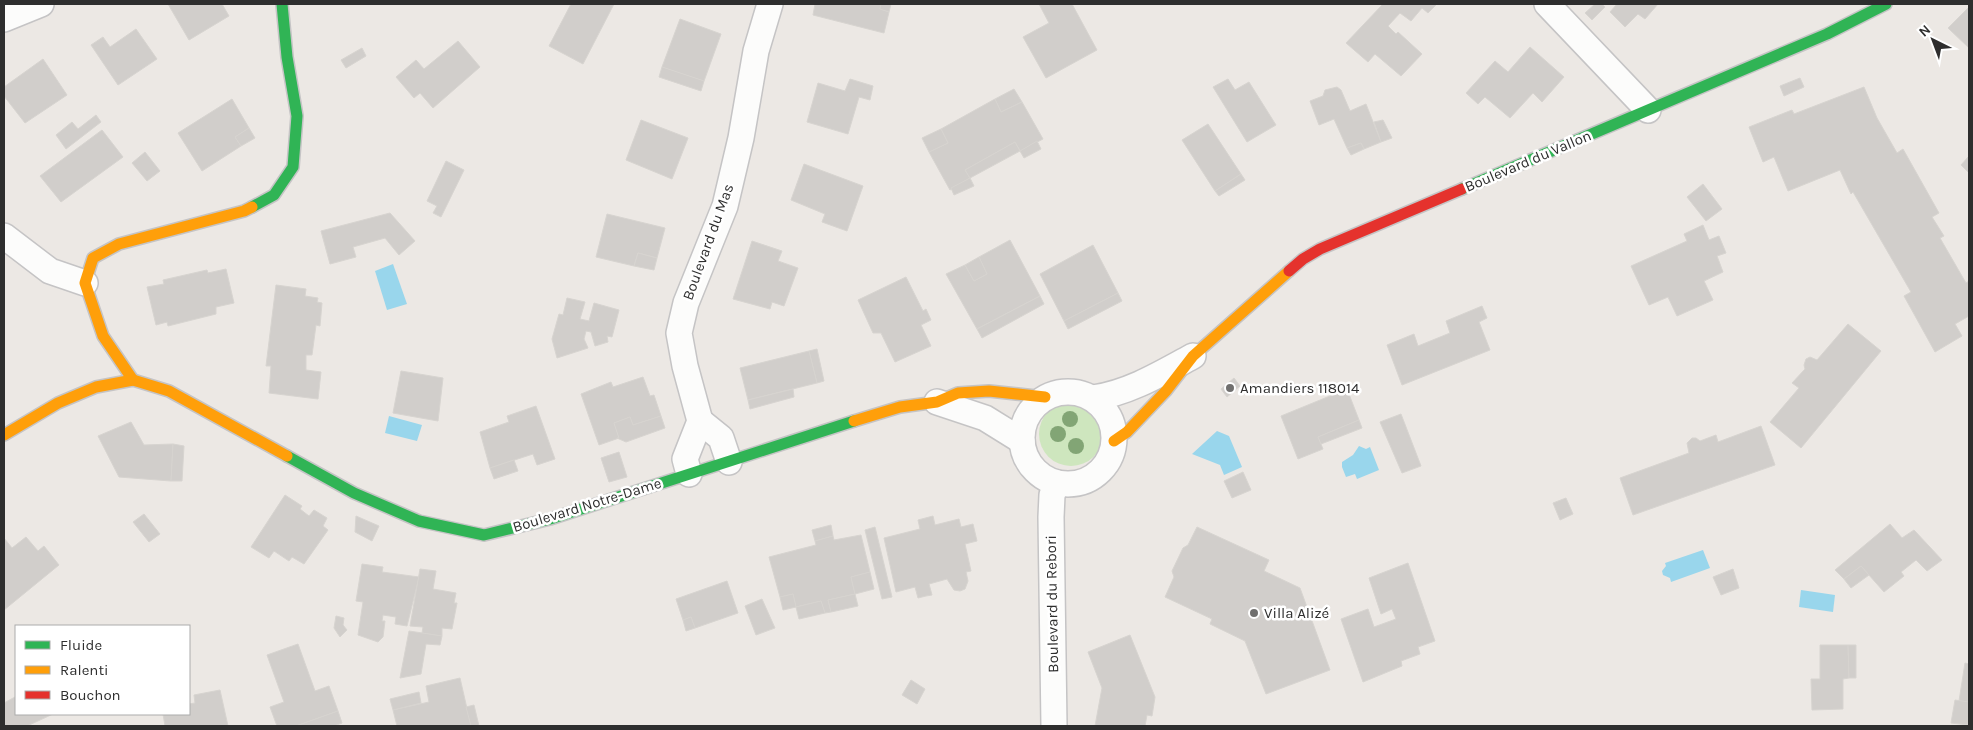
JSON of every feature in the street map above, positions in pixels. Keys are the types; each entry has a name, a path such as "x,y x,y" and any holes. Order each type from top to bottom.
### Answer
{"street":[{"path":"4,19 41,4"},
{"path":"133,380 104,336 85,283 93,258 119,244 244,211 274,195 293,167 297,116 287,57 282,4"},
{"name":"Boulevard du Mas","path":"700,422 685,366 679,333 686,303 725,206 741,138 756,51 770,4"},
{"path":"1547,4 1648,110"},
{"name":"Boulevard du Vallon","path":"1114,440 1127,432 1166,391 1193,356 1302,259 1320,249 1827,34 1886,4"},
{"path":"4,236 50,271 85,283"},
{"name":"Boulevard du Vallon","path":"1093,398 1109,396 1151,379 1193,356"},
{"name":"Boulevard Notre-Dame","path":"4,435 58,404 96,387 133,380 169,391 354,493 420,521 484,535 550,520 900,407 937,402 958,393 989,390 1045,397"},
{"path":"1056,392 1082,393 1093,398 1110,417 1114,428 1114,440 1110,456 1102,470 1089,479 1073,484 1057,483 1044,478 1033,468 1025,456 1022,428 1027,416 1035,405 1045,397 1056,392"},
{"name":"Boulevard Notre-Dame","path":"937,402 985,418 1022,441"},
{"path":"689,474 685,458 700,422 721,438 729,462"},
{"name":"Boulevard du Rebori","path":"1054,726 1051,517 1052,495 1057,483"}],"green space":[{"path":"1071,402 1089,408 1097,416 1103,434 1097,452 1089,460 1071,466 1053,460 1045,452 1039,434 1045,416 1053,408"}],"water":[{"path":"393,264 407,304 387,310 375,271"},
{"path":"389,416 422,425 417,441 385,433"},
{"path":"1217,431 1229,436 1242,467 1224,475 1220,465 1192,454"},
{"path":"1359,446 1366,449 1370,447 1379,470 1357,479 1355,474 1346,477 1342,462 1353,455"},
{"path":"1703,550 1710,568 1671,582 1670,578 1663,575 1662,571 1666,566 1665,563"},
{"path":"1801,590 1835,595 1833,612 1799,607"}],"building":[{"path":"168,4 222,4 229,16 189,40"},
{"path":"571,4 614,4 583,64 549,46"},
{"path":"815,4 881,4 880,9 889,12 884,33 813,15"},
{"path":"881,4 891,4 889,12 880,9"},
{"path":"1039,4 1072,4 1097,50 1046,78 1023,37 1049,23"},
{"path":"1383,4 1437,4 1428,13 1422,8 1411,21 1400,13 1388,26 1396,34 1398,32 1422,54 1401,76 1375,54 1368,62 1346,43"},
{"path":"1595,4 1602,4 1605,7 1592,20 1585,13"},
{"path":"1617,4 1658,4 1645,19 1638,14 1625,27 1610,12"},
{"path":"1969,7 1969,48 1948,28"},
{"path":"680,19 721,34 704,81 662,67"},
{"path":"136,29 157,59 118,85 91,45 103,37 110,47"},
{"path":"458,41 480,67 433,108 420,93 414,98 396,77 416,60 424,69"},
{"path":"1530,47 1564,77 1542,102 1533,93 1510,118 1485,97 1478,104 1466,93 1495,61 1508,72"},
{"path":"362,48 366,56 346,68 341,60"},
{"path":"43,59 67,95 25,123 4,96 4,87"},
{"path":"662,67 704,81 701,91 659,77"},
{"path":"1800,78 1804,87 1784,96 1780,86"},
{"path":"850,79 873,86 870,100 859,97 848,134 807,122 818,83 845,91"},
{"path":"1228,79 1235,90 1249,82 1276,125 1247,142 1213,87"},
{"path":"1337,87 1341,90 1350,111 1366,104 1381,142 1364,149 1361,143 1347,148 1334,119 1319,125 1310,101 1323,96 1325,90"},
{"path":"1864,87 1877,118 1897,153 1903,149 1939,213 1932,217 1944,236 1940,238 1966,283 1969,281 1969,316 1955,324 1962,336 1935,352 1904,296 1911,292 1853,192 1851,194 1840,170 1788,191 1774,157 1763,162 1749,127 1792,110 1794,114"},
{"path":"1014,89 1022,102 1001,112 995,99"},
{"path":"232,99 249,128 235,137 241,146 202,171 178,133"},
{"path":"995,99 1001,112 1022,102 1043,139 1020,151 1015,142 965,170 970,178 950,190 929,152 948,143 941,129"},
{"path":"96,115 101,122 66,149 56,135 72,122 78,129"},
{"path":"641,120 688,138 672,179 626,160"},
{"path":"1383,120 1392,138 1381,142 1374,122"},
{"path":"1208,124 1241,174 1215,191 1182,140"},
{"path":"249,128 255,138 241,146 235,137"},
{"path":"941,129 948,143 929,152 922,138"},
{"path":"102,130 123,157 61,202 40,176"},
{"path":"1037,141 1041,149 1024,158 1020,151"},
{"path":"1015,142 1020,151 970,178 965,170"},
{"path":"1361,143 1364,149 1351,155 1347,148"},
{"path":"145,152 160,171 147,181 132,163"},
{"path":"1969,156 1969,173 1961,165"},
{"path":"446,161 464,170 441,217 433,213 437,206 427,201"},
{"path":"804,164 863,186 847,231 822,222 825,214 791,200"},
{"path":"1241,174 1245,180 1219,196 1215,191"},
{"path":"970,178 974,186 954,195 951,188"},
{"path":"1703,184 1722,209 1706,221 1687,197"},
{"path":"390,213 415,241 399,255 385,238 353,247 356,257 330,264 321,231"},
{"path":"607,214 665,228 657,258 638,253 634,266 596,257"},
{"path":"1703,225 1709,240 1719,236 1726,253 1717,256 1723,272 1704,281 1713,300 1677,316 1668,297 1649,305 1631,266 1687,241 1684,234"},
{"path":"1010,240 1040,296 977,329 946,274 965,265 974,281 987,274 979,257"},
{"path":"752,241 782,251 778,261 798,268 784,306 772,302 770,309 733,299"},
{"path":"1093,245 1118,293 1064,321 1040,274"},
{"path":"638,253 657,258 654,270 634,266"},
{"path":"979,257 987,274 974,281 965,265"},
{"path":"226,269 234,303 216,307 216,314 168,326 167,322 156,325 147,287 164,284 163,280 207,270 208,273"},
{"path":"906,277 923,311 926,309 931,320 921,325 931,346 895,362 881,333 873,333 858,300"},
{"path":"276,285 306,289 305,296 318,298 317,302 322,303 320,326 316,325 312,355 306,355 306,370 321,372 318,399 269,393 271,366 266,366"},
{"path":"1118,293 1122,301 1068,329 1064,321"},
{"path":"1040,296 1044,304 982,338 977,329"},
{"path":"567,298 585,302 580,319 589,321 594,303 619,310 612,337 607,336 608,342 595,346 591,332 586,331 584,339 588,348 557,358 552,339 559,314 563,315"},
{"path":"1482,306 1487,318 1479,322 1490,350 1402,385 1387,345 1414,334 1418,346 1450,333 1446,321"},
{"path":"1848,324 1881,351 1801,448 1770,422 1799,388 1792,383 1805,369 1806,359 1810,357 1817,360"},
{"path":"817,349 824,381 817,383 809,351"},
{"path":"809,351 817,383 748,400 740,368"},
{"path":"401,371 443,378 438,421 393,413"},
{"path":"643,377 650,396 654,395 661,416 633,425 630,417 614,423 619,438 599,445 581,394 611,382 613,387"},
{"name":"Amandiers 118014","path":"1234,378 1240,386 1227,397 1221,389"},
{"path":"793,389 794,397 750,409 748,400"},
{"path":"1347,389 1359,420 1318,437 1323,449 1298,459 1281,416"},
{"path":"536,406 555,459 537,465 533,454 490,468 480,432 509,422 507,416"},
{"path":"1401,414 1421,466 1402,473 1380,422"},
{"path":"661,416 665,428 626,442 617,438 619,438 614,423 630,417 633,425"},
{"path":"1359,420 1362,428 1321,444 1318,437"},
{"path":"131,422 144,445 173,444 171,481 119,477 98,436"},
{"path":"1761,426 1775,465 1633,515 1620,478 1689,453 1687,443 1692,438 1700,441 1716,435 1718,442"},
{"path":"173,444 184,446 182,481 171,481"},
{"path":"619,452 627,477 609,482 601,458"},
{"path":"514,460 518,471 494,479 490,468"},
{"path":"1243,472 1251,490 1232,498 1224,481"},
{"path":"285,495 302,506 300,509 309,516 314,510 327,518 323,526 328,530 304,564 292,557 289,561 274,551 269,558 251,547"},
{"path":"1566,498 1573,514 1560,520 1553,503"},
{"path":"144,514 160,534 149,542 133,522"},
{"path":"356,516 379,526 372,541 355,532"},
{"path":"933,516 935,525 959,519 961,527 973,524 977,541 965,544 971,571 966,572 968,581 965,589 960,591 954,590 947,579 929,584 932,595 918,598 915,587 896,592 884,538 920,529 918,520"},
{"path":"1890,524 1902,538 1914,530 1942,560 1927,571 1916,560 1901,572 1904,576 1884,592 1861,566 1844,579 1835,570"},
{"path":"831,525 833,536 815,541 812,530"},
{"path":"875,527 892,597 882,599 865,530"},
{"name":"Villa Alizé","path":"1197,527 1269,560 1264,571 1300,588 1330,670 1266,694 1245,641 1210,624 1212,619 1165,597 1174,577 1172,571 1183,548 1188,545"},
{"path":"861,535 870,572 851,577 855,594 828,600 831,612 825,613 821,601 796,607 793,594 780,597 769,557 816,545 815,541 833,536 834,540"},
{"path":"26,537 38,551 44,546 59,565 4,610 4,538 12,548"},
{"path":"1408,563 1435,641 1418,647 1420,654 1401,661 1402,666 1363,682 1341,619 1368,609 1374,627 1396,619 1392,609 1381,614 1369,578"},
{"path":"362,564 383,567 382,572 419,577 407,626 395,624 396,617 383,615 382,621 385,621 383,637 378,642 358,635 363,602 356,601"},
{"path":"1861,566 1869,575 1851,588 1844,579"},
{"path":"420,569 436,571 433,589 456,593 454,603 457,603 452,629 442,628 442,636 422,633 423,627 410,626"},
{"path":"1733,569 1739,588 1721,595 1713,577"},
{"path":"870,572 874,589 855,594 851,577"},
{"path":"727,581 738,613 695,628 691,617 683,620 676,599"},
{"path":"793,594 796,607 783,610 780,597"},
{"path":"855,594 858,606 831,612 828,600"},
{"path":"762,599 775,628 756,635 745,606"},
{"path":"821,601 825,613 799,619 796,607"},
{"path":"336,616 344,618 343,625 347,630 340,637 334,628"},
{"path":"691,617 695,628 686,631 683,620"},
{"path":"409,631 442,636 440,645 426,644 421,674 400,678"},
{"path":"1130,635 1155,697 1152,716 1147,715 1145,726 1095,726 1102,688 1088,652"},
{"path":"298,644 315,691 329,686 338,711 296,726 277,726 270,707 284,702 267,655"},
{"path":"1820,645 1848,645 1849,678 1843,679 1843,709 1812,710 1811,679 1820,679"},
{"path":"1848,645 1856,645 1856,678 1849,678"},
{"path":"1965,663 1969,664 1968,702 1959,701"},
{"path":"460,678 471,726 397,726 393,710 429,702 426,686"},
{"path":"911,680 925,689 917,704 902,695"},
{"path":"220,690 228,726 165,726 163,715 190,715 190,704 195,703 194,695"},
{"path":"419,692 421,703 393,710 390,699"},
{"path":"15,697 15,715 51,715 27,726 4,726 4,703"},
{"path":"1955,700 1969,702 1968,725 1951,723"},
{"path":"474,705 479,726 471,726 466,707"},
{"path":"338,711 342,723 334,726 296,726"}],"traffic: fast":[{"path":"252,207 274,195 293,167 297,116 287,57 282,4"},
{"path":"1462,189 1827,34 1886,4"},
{"path":"287,456 354,493 419,521 484,535 550,519 854,421"}],"traffic: slow":[{"path":"133,380 103,336 85,283 93,258 119,244 244,211 252,207"},
{"path":"1114,441 1127,432 1166,391 1193,356 1289,271"},
{"path":"4,435 58,403 96,387 133,380 169,391 287,456"},
{"path":"854,421 900,407 937,402 958,393 989,391 1045,397"}],"traffic: jam":[{"path":"1289,271 1303,259 1320,249 1462,189"}],"place":[{"name":"Amandiers 118014","path":"1230,388"},
{"name":"Villa Alizé","path":"1254,613"}]}
